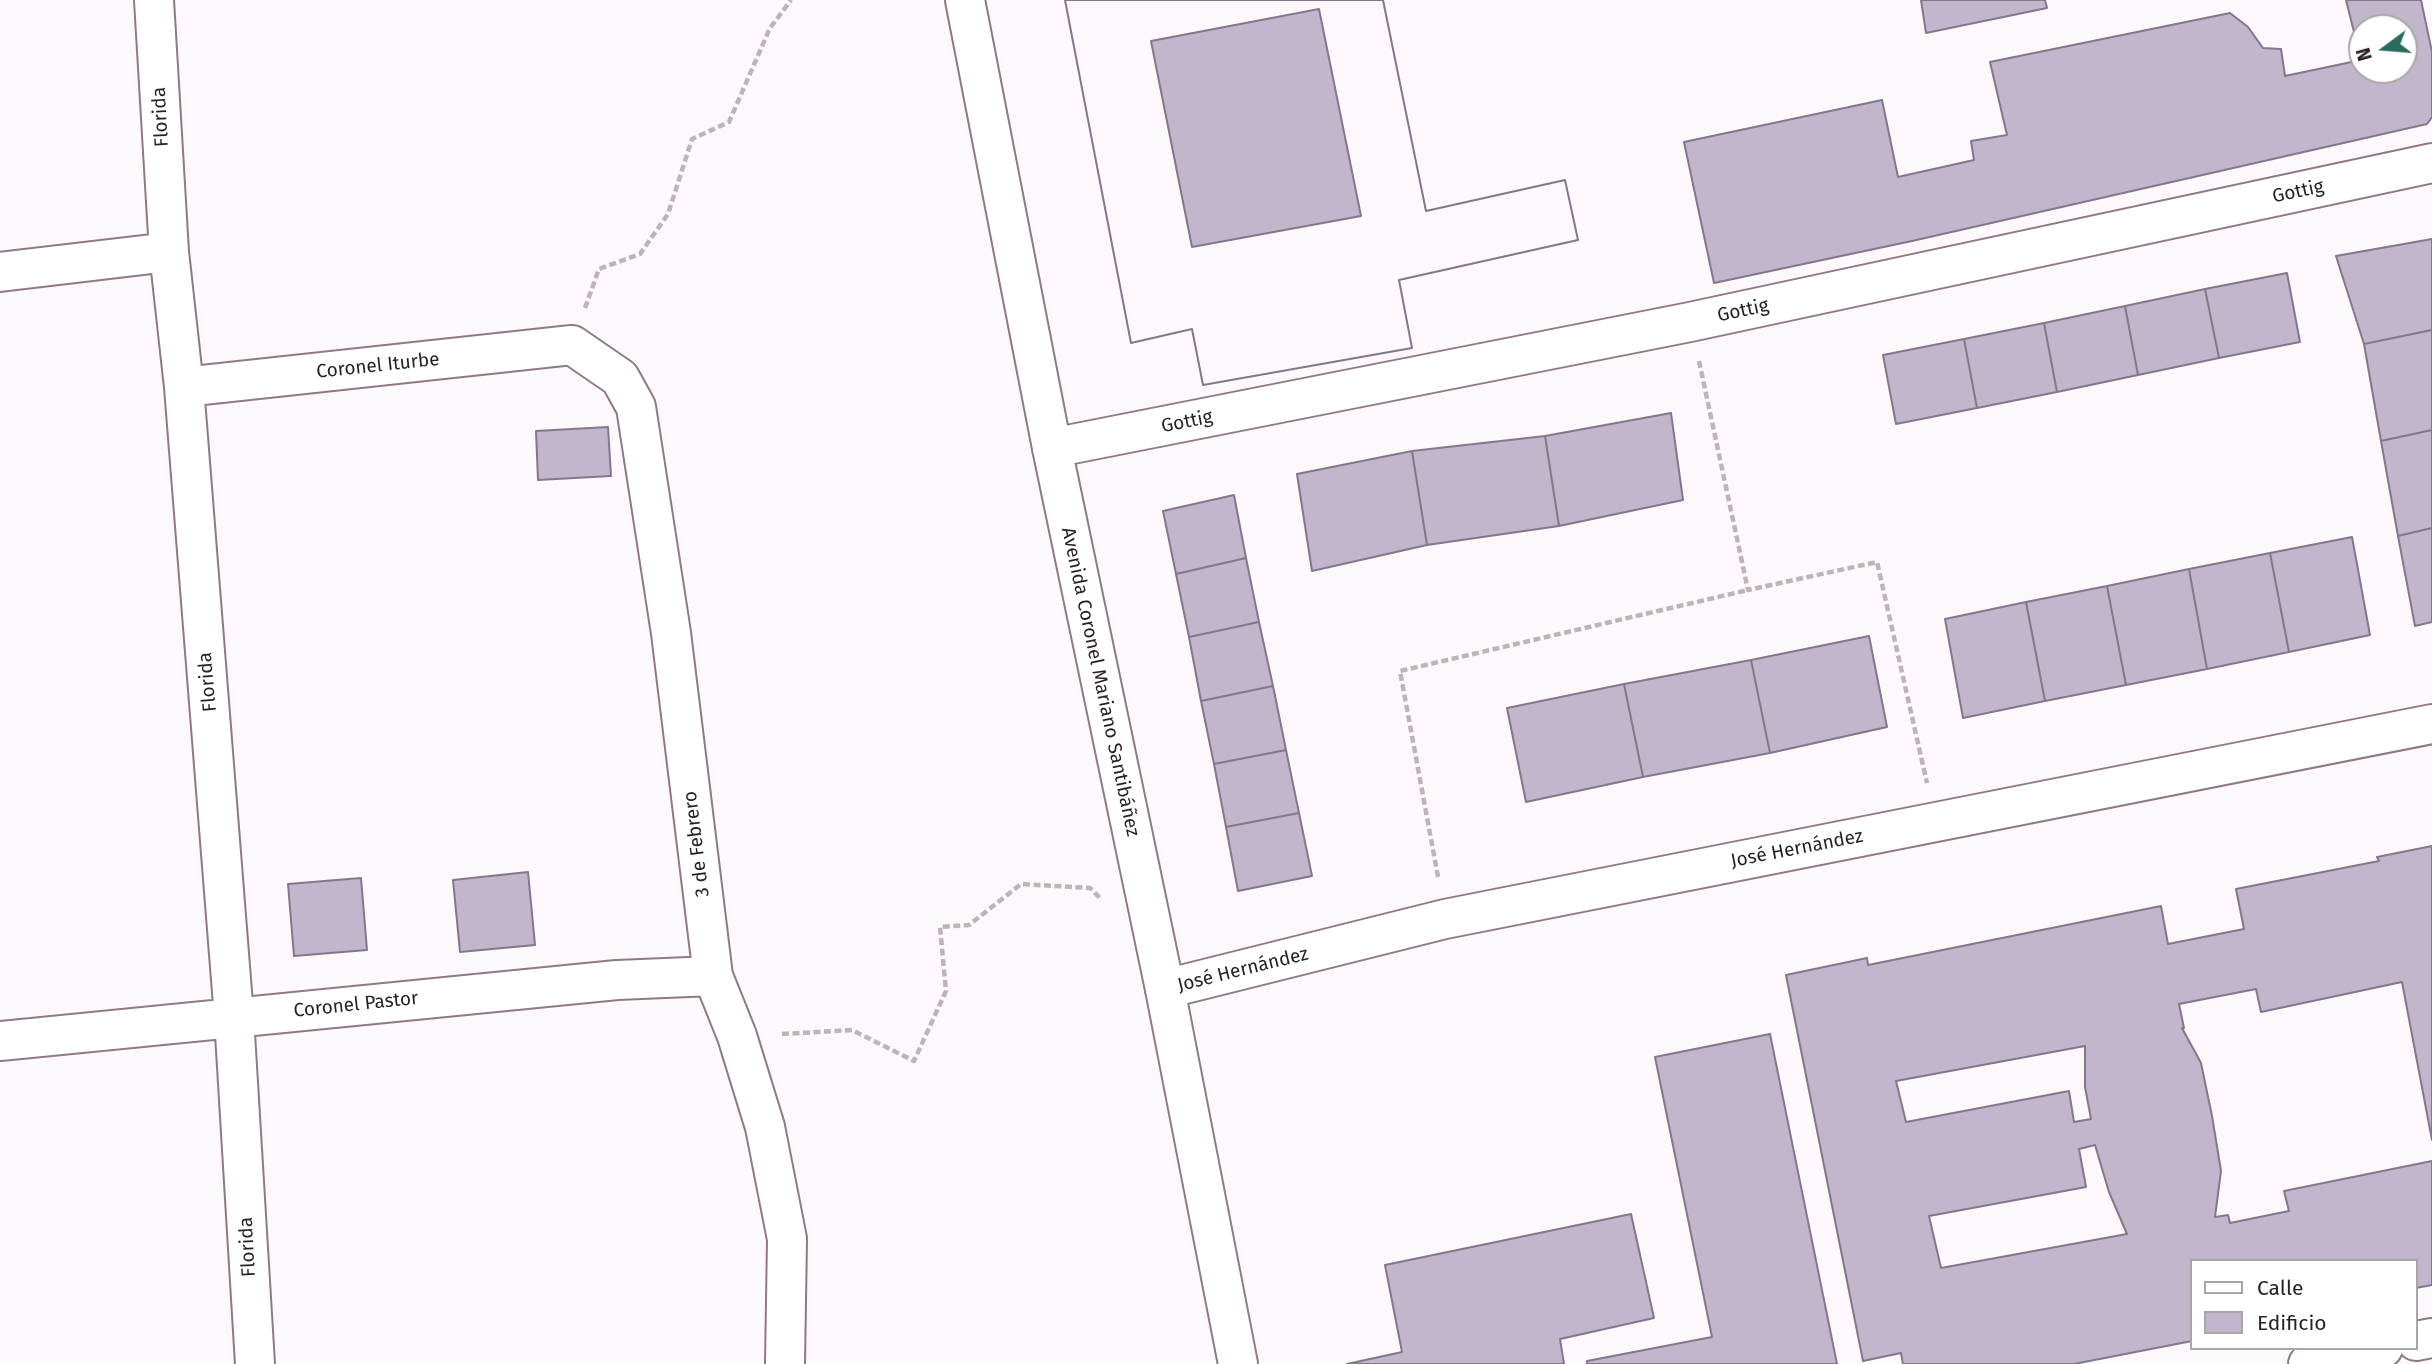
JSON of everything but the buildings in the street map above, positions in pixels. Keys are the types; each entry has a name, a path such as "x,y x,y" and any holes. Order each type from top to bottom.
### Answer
{"street":[{"name":"Florida","path":"154,0 169,252 184,387 234,1017 255,1364"},
{"name":"Avenida Coronel Mariano Santibáñez","path":"965,0 1052,449 1165,989 1238,1364"},
{"name":"Gottig","path":"1052,449 1690,322 2432,163"},
{"path":"0,272 169,252"},
{"name":"Coronel Iturbe","path":"184,387 572,345"},
{"name":"3 de Febrero","path":"572,345 620,378 636,407 671,633 713,976 737,1036 765,1127 787,1238 785,1364"},
{"name":"José Hernández","path":"1165,989 1445,919 2432,724"},
{"name":"Coronel Pastor","path":"0,1041 617,980 713,976"},
{"path":"2308,1364 2374,1350"}],"path":[{"path":"599,269 640,254 668,214 692,139 729,122 770,28 791,0"},
{"path":"1690,322 1748,590"},
{"path":"1445,919 1400,671 1877,562 1936,821"},
{"path":"737,1036 852,1030 914,1061 946,991 940,927 969,925 1021,884 1063,888"}]}
